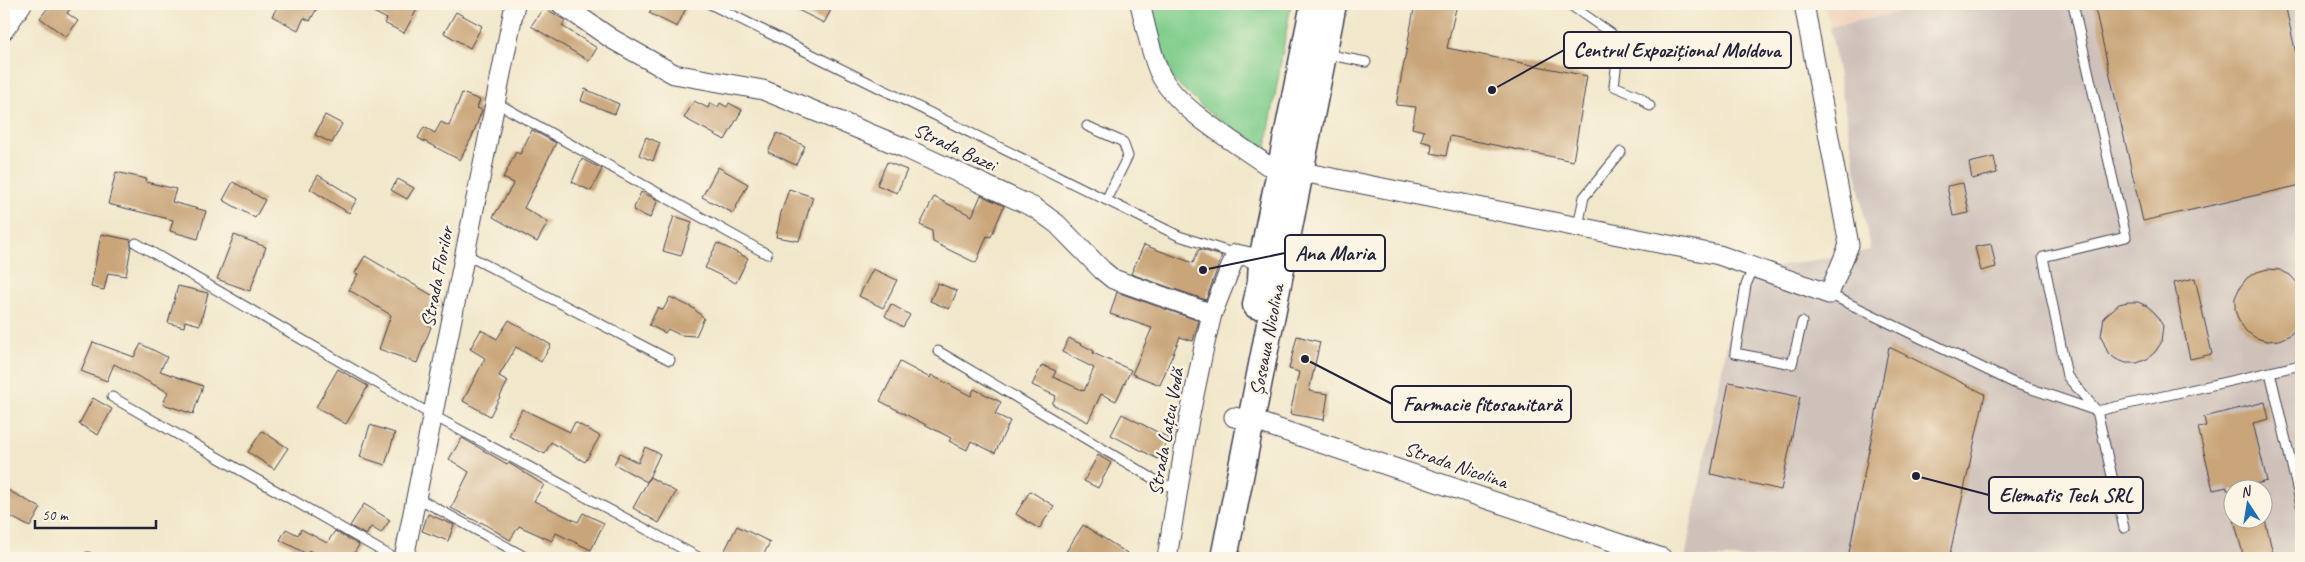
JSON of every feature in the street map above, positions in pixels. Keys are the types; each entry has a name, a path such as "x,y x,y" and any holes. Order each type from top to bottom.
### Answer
{"main road":[{"name":"Șoseaua Nicolina","path":"1314,4 1314,52"},
{"name":"Șoseaua Nicolina","path":"1224,558 1243,419 1290,169 1314,52 1333,4"},
{"name":"Șoseaua Nicolina","path":"1206,558 1243,419"}],"street":[{"path":"4,30 22,4"},
{"name":"Strada Florilor","path":"404,558 515,4"},
{"name":"Strada Bazei","path":"561,4 612,39 674,74 763,90 905,148 1035,208 1057,224 1102,270 1114,279 1212,314"},
{"path":"1140,4 1160,74 1174,95 1211,126 1267,165 1719,255 1829,294 1850,245 1804,4"},
{"path":"1212,314 1236,254 1272,262"},
{"name":"Strada Lațcu Vodă","path":"1167,558 1189,419 1212,314"},
{"name":"Strada Nicolina","path":"1243,419 1662,558"}],"lane":[{"path":"710,4 1179,236 1236,254"},
{"path":"1569,4 1612,34 1618,52 1614,86 1640,97 1650,106"},
{"path":"2073,4 2126,237 2043,257 2067,376 2097,411 2124,528"},
{"path":"1314,52 1366,62"},
{"path":"495,102 767,254"},
{"path":"1087,126 1123,142 1128,156 1106,200"},
{"path":"1578,226 1584,197 1621,152"},
{"path":"136,244 432,415 700,558"},
{"path":"465,254 670,360"},
{"path":"1754,266 1746,286 1735,353 1792,364 1802,322"},
{"path":"1829,294 2014,382 2097,411 2301,365"},
{"path":"938,350 1162,484 1179,488"},
{"path":"2270,372 2301,505"},
{"path":"112,397 394,558"},
{"path":"416,497 527,558"}],"shaded area":[{"path":"1825,4 1936,4 1830,27"},
{"path":"1936,4 2301,4 2301,558 1685,558 1741,273 1870,250 1830,27"}],"green space":[{"path":"1148,4 1291,4 1265,153 1207,111 1169,76"}],"building":[{"path":"51,4 74,4 67,13 78,21 66,37 40,18"},
{"path":"279,4 310,4 317,8 310,21 304,18 298,30 272,16"},
{"path":"358,4 420,4 404,33 384,23 387,19"},
{"path":"654,4 688,4 677,27 649,13"},
{"path":"786,4 834,4 824,23"},
{"path":"1415,4 1457,4 1447,48 1587,76 1573,161 1450,136 1446,156 1431,153 1432,144 1421,141 1424,131 1412,128 1416,107 1396,105"},
{"path":"2094,4 2285,4 2301,77 2301,185 2143,221"},
{"path":"544,7 565,21 562,26 597,48 589,61 531,26"},
{"path":"456,12 482,26 470,48 444,33"},
{"path":"585,89 619,104 615,114 581,101"},
{"path":"462,93 480,100 477,108 482,110 472,137 460,160 418,138 424,127 435,133 441,122 449,126"},
{"path":"694,101 708,108 710,103 718,107 720,103 727,107 729,103 742,110 725,140 684,118"},
{"path":"325,115 342,124 332,143 315,135"},
{"path":"532,130 556,143 524,208 548,222 537,242 493,217 514,183 503,178 516,152 520,154"},
{"path":"777,133 805,146 796,165 768,152"},
{"path":"646,137 660,143 653,161 639,155"},
{"path":"1994,157 1997,173 1972,179 1969,163"},
{"path":"582,159 602,169 591,191 572,182"},
{"path":"887,162 907,170 897,193 877,185"},
{"path":"718,167 748,184 733,213 702,197"},
{"path":"116,172 147,179 146,182 176,189 172,202 206,211 198,239 170,231 173,220 108,204"},
{"path":"318,175 357,199 349,213 310,189"},
{"path":"398,179 414,188 407,199 391,190"},
{"path":"233,182 265,200 255,218 223,200"},
{"path":"1963,183 1969,213 1953,216 1947,186"},
{"path":"789,189 813,197 799,241 776,237"},
{"path":"641,192 658,200 650,218 633,210"},
{"path":"981,195 1004,206 991,237 987,236 976,263 933,242 932,231 920,225 934,197 972,216"},
{"path":"674,216 692,222 681,256 663,251"},
{"path":"101,234 131,240 126,276 108,273 104,290 91,287"},
{"path":"234,235 266,247 250,291 217,279"},
{"path":"717,243 748,258 736,283 705,268"},
{"path":"1991,244 1996,267 1981,271 1975,247"},
{"path":"1144,245 1193,263 1199,249 1222,256 1206,300 1131,274"},
{"path":"365,256 442,301 428,325 431,327 417,363 379,349 391,315 349,290 358,274 355,273"},
{"path":"873,269 897,280 883,308 859,296"},
{"path":"2268,269 2280,270 2290,275 2301,287 2301,323 2290,335 2279,340 2267,341 2256,338 2246,331 2239,321 2235,310 2235,298 2247,278 2257,272"},
{"path":"2195,278 2212,354 2190,359 2174,283"},
{"path":"938,283 957,291 949,309 930,301"},
{"path":"178,286 208,293 200,325 185,321 184,327 168,323"},
{"path":"1117,292 1199,321 1193,341 1180,337 1160,385 1132,374 1152,328 1110,314"},
{"path":"670,297 693,308 704,318 696,336 680,335 668,329 665,333 649,325 658,307 663,310"},
{"path":"2138,302 2147,306 2155,313 2163,326 2161,343 2155,352 2147,359 2137,363 2126,363 2108,353 2101,336 2104,317 2119,304"},
{"path":"891,304 910,315 903,327 885,316"},
{"path":"509,320 551,345 541,362 516,347 499,376 508,381 490,416 463,401 485,358 470,349 481,330 497,339"},
{"path":"1297,336 1320,342 1309,391 1328,394 1324,420 1290,414 1299,372 1289,369"},
{"path":"1069,338 1094,351 1093,353 1131,370 1116,401 1101,394 1088,422 1052,404 1056,396 1032,385 1042,365 1056,371 1053,377 1084,391 1094,368 1062,352"},
{"path":"93,342 134,357 141,344 167,357 160,371 203,386 193,414 163,404 168,392 114,364 107,381 81,371"},
{"path":"1889,347 1985,394 1949,558 1848,558"},
{"path":"900,362 930,378 931,375 971,396 974,389 1001,402 995,414 1010,421 995,453 971,441 967,450 949,441 951,438 880,401"},
{"path":"338,369 368,386 346,424 316,407"},
{"path":"1729,382 1800,397 1781,490 1711,474"},
{"path":"93,398 112,409 98,435 79,424"},
{"path":"2265,402 2269,419 2253,423 2267,480 2222,480 2222,488 2213,490 2198,427 2206,426 2204,417"},
{"path":"522,409 570,432 575,422 600,436 585,462 551,442 545,454 509,436"},
{"path":"1122,414 1169,438 1158,459 1111,435"},
{"path":"370,425 395,433 385,465 360,457"},
{"path":"262,431 288,448 274,469 248,452"},
{"path":"462,438 544,485 534,501 578,522 583,513 604,523 591,550 556,533 552,541 519,526 510,540 481,522 451,508 469,472 449,459"},
{"path":"645,447 660,454 647,482 614,464 620,453 638,463"},
{"path":"1098,455 1111,463 1098,488 1084,481"},
{"path":"650,477 676,492 659,523 633,508"},
{"path":"4,488 41,508 30,527 4,513"},
{"path":"1030,491 1054,506 1039,529 1016,514"},
{"path":"364,504 390,520 381,533 371,527 366,535 350,526"},
{"path":"428,514 454,525 448,541 422,531"},
{"path":"1083,525 1135,558 1062,558"},
{"path":"737,526 770,542 762,558 733,558 723,554"},
{"path":"286,529 298,535 301,529 327,543 335,531 359,545 351,558 322,558 309,550 307,554 280,540"},
{"path":"2237,530 2267,530 2274,558 2244,558"}],"place":[{"name":"Centrul Expozițional Moldova","path":"1492,90"},
{"name":"Ana Maria","path":"1203,270"},
{"name":"Farmacie fitosanitară","path":"1305,359"},
{"name":"Elematis Tech SRL","path":"1916,476"}]}
